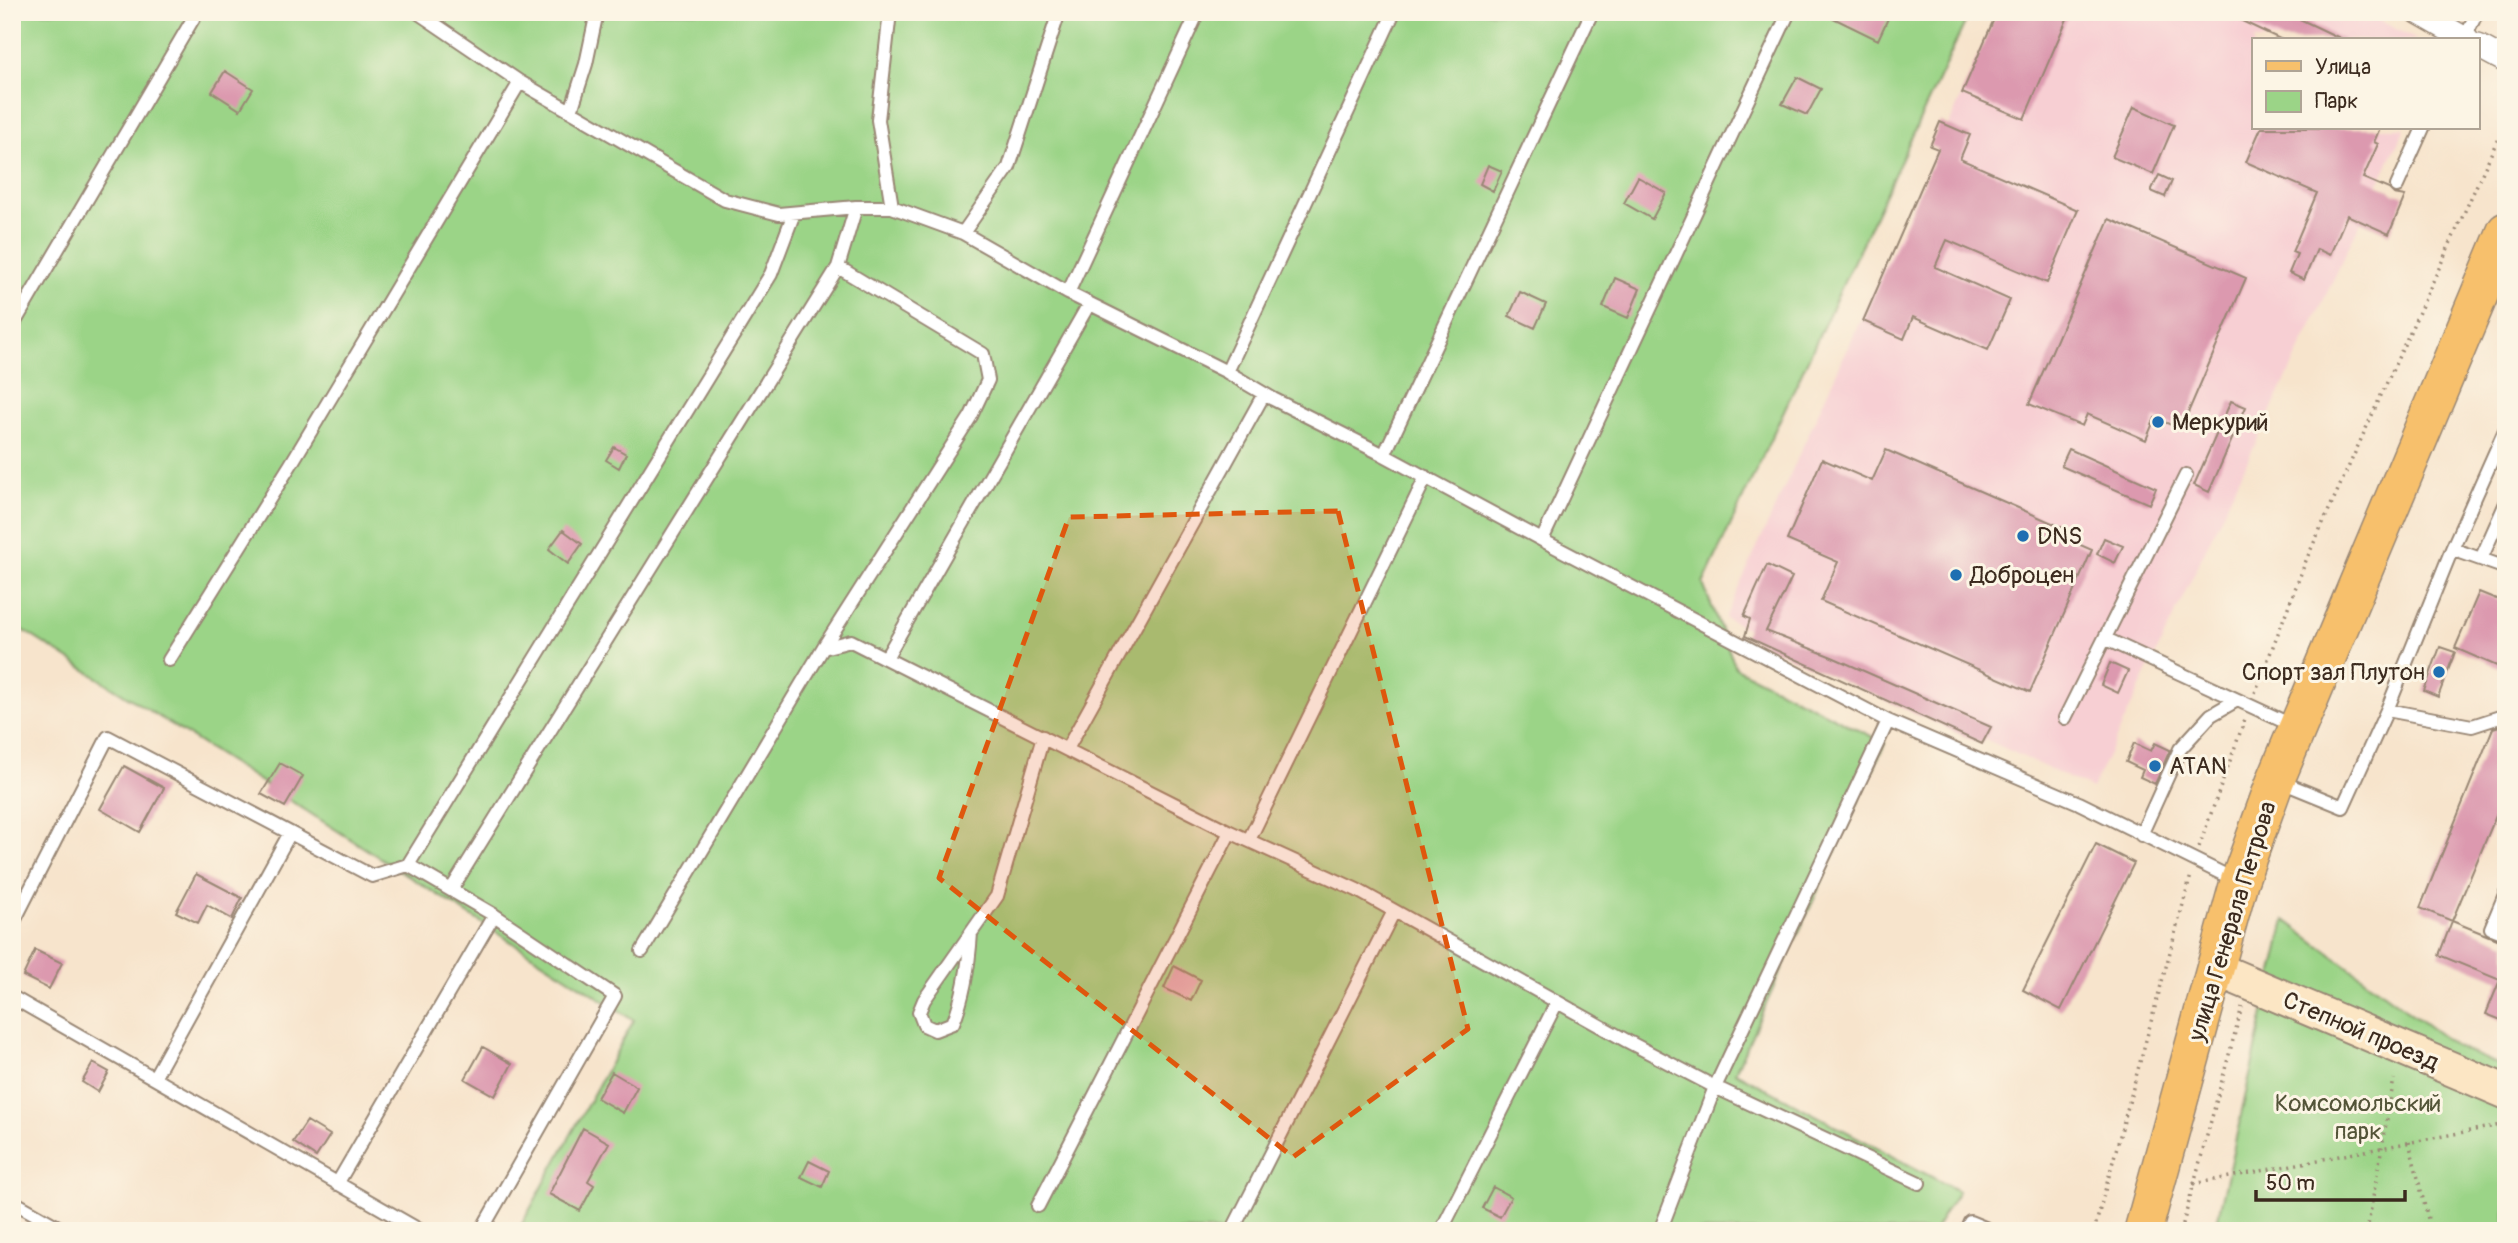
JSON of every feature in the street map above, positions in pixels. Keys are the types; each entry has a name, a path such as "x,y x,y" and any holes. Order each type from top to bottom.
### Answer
{"main road":[{"name":"улица Генерала Петрова","path":"2143,1231 2239,882 2276,779 2506,231"},
{"name":"Степной проезд","path":"2216,969 2506,1092"}],"street":[{"path":"2418,12 2463,38"},
{"path":"2480,47 2506,61"}],"lane":[{"path":"12,327 197,12"},
{"path":"417,12 520,82 725,200 779,214 856,207 892,207 963,233 1068,293 1227,372 1264,394 1384,454 1888,721 2079,803 2239,882"},
{"path":"570,111 586,64 597,12"},
{"path":"890,12 878,120 892,207"},
{"path":"963,233 1009,167 1059,12"},
{"path":"1068,293 1198,12"},
{"path":"1227,372 1394,12"},
{"path":"1384,454 1592,12"},
{"path":"1542,540 1789,12"},
{"path":"2469,38 2477,12"},
{"path":"169,660 291,464 520,82"},
{"path":"2397,186 2422,130"},
{"path":"451,890 838,267 856,207"},
{"path":"12,925 108,737 372,876 408,864 771,274 794,213"},
{"path":"642,951 823,648 971,416 988,380 983,354 838,267"},
{"path":"886,658 1089,304"},
{"path":"1067,749 1264,394"},
{"path":"2276,779 2343,807 2506,428"},
{"path":"2065,719 2186,475"},
{"path":"1249,840 1426,477"},
{"path":"2481,559 2506,503"},
{"path":"2452,549 2506,568"},
{"path":"2106,639 2296,727"},
{"path":"823,648 851,641 886,658 1230,832 1357,890 1715,1087 1919,1183"},
{"path":"2141,835 2180,748 2211,715 2244,703"},
{"path":"2387,710 2472,726 2506,715"},
{"path":"1660,1231 1715,1087 1888,721"},
{"path":"971,933 968,972 959,1009 953,1023 935,1030 924,1025 919,1012 924,1000 971,933 997,896 1043,737"},
{"path":"1038,1206 1230,832"},
{"path":"154,1078 290,833"},
{"path":"408,864 494,915 615,996 481,1231"},
{"path":"2506,892 2491,928 2506,934"},
{"path":"1232,1231 1394,911"},
{"path":"337,1184 494,915"},
{"path":"12,997 421,1231"},
{"path":"1441,1231 1558,1002"},
{"path":"12,1200 65,1231"},
{"path":"1966,1231 1970,1222 1992,1231"}],"path":[{"path":"2094,1231 2194,860 2244,703 2506,121"},
{"path":"2181,1231 2249,983"},
{"path":"2367,1231 2394,1079"},
{"path":"2193,1184 2506,1124"},
{"path":"2409,1142 2431,1231"}],"highlighted area":[{"path":"1338,511 1468,1029 1293,1157 939,878 1069,517"}],"shaded area":[{"path":"2000,12 2363,12 2413,38 2252,38 2252,130 2404,130 2092,789 1725,618"}],"green space":[{"path":"12,12 1970,12 1703,584 1736,668 1885,743 1735,1072 1958,1191 1934,1231 518,1231 634,1020 12,623"},
{"name":"Комсомольский парк","path":"2285,920 2455,1046 2506,1068 2506,1231 2215,1231"}],"building":[{"path":"1821,12 1891,12 1878,40"},
{"path":"1997,12 2070,12 2024,119 1962,93"},
{"path":"2223,12 2285,12 2340,38 2278,38"},
{"path":"225,71 253,89 240,110 212,92"},
{"path":"1797,77 1821,89 1807,115 1782,104"},
{"path":"2134,107 2174,125 2153,174 2112,157"},
{"path":"1940,122 1970,135 1960,159 2078,210 2047,283 1947,240 1935,267 2010,300 1988,350 1913,317 1904,339 1863,321 1938,149 1930,146"},
{"path":"2260,130 2379,130 2374,142 2378,144 2363,178 2389,189 2394,194 2405,196 2389,234 2347,215 2330,255 2317,249 2304,280 2289,273 2297,254 2292,252 2317,193 2246,162"},
{"path":"1488,165 1502,171 1493,191 1480,184"},
{"path":"2159,175 2172,181 2165,197 2151,191"},
{"path":"1638,177 1666,193 1652,219 1624,203"},
{"path":"2109,219 2246,278 2181,429 2155,418 2146,440 2087,414 2082,426 2029,404"},
{"path":"1615,278 1640,289 1628,318 1603,307"},
{"path":"1520,292 1546,304 1535,328 1509,316"},
{"path":"2231,401 2246,407 2209,492 2194,485"},
{"path":"614,447 626,454 619,468 606,460"},
{"path":"2069,449 2156,488 2149,504 2061,466"},
{"name":"Доброцен","path":"1886,450 2066,529 2062,537 2092,550 2030,692 1821,601 1838,562 1787,540 1822,459 1872,481"},
{"path":"563,530 582,544 568,564 549,549"},
{"path":"2104,538 2123,546 2115,563 2097,554"},
{"path":"1767,565 1792,577 1766,631 1991,727 1982,744 1745,636 1750,619 1744,616"},
{"path":"2479,592 2506,603 2506,670 2455,648"},
{"name":"Спорт зал Плутон","path":"2440,647 2455,652 2438,697 2424,691"},
{"path":"2110,663 2128,671 2118,693 2101,685"},
{"path":"2506,724 2506,792 2452,921 2420,908 2493,728"},
{"path":"2134,743 2151,751 2155,743 2170,750 2155,784 2140,777 2143,770 2126,762"},
{"path":"280,763 303,776 285,807 261,794"},
{"path":"124,766 164,788 140,832 100,809"},
{"path":"2096,844 2134,863 2061,1010 2023,990"},
{"path":"196,874 242,898 232,919 207,905 198,923 176,912"},
{"path":"2452,921 2506,943 2506,1022 2486,1014 2500,980 2439,955"},
{"path":"35,950 62,963 49,989 23,976"},
{"path":"1174,966 1201,980 1191,1001 1164,988"},
{"path":"483,1047 512,1064 495,1096 465,1079"},
{"path":"93,1063 109,1072 98,1092 82,1082"},
{"path":"612,1072 637,1087 623,1113 597,1098"},
{"path":"307,1121 330,1135 316,1157 293,1142"},
{"path":"583,1128 609,1143 588,1181 594,1185 580,1211 549,1194"},
{"path":"809,1161 829,1171 822,1187 801,1177"},
{"path":"1493,1187 1511,1197 1500,1217 1482,1208"}],"place":[{"name":"Меркурий","path":"2158,422"},
{"name":"DNS","path":"2023,536"},
{"name":"Доброцен","path":"1956,575"},
{"name":"Спорт зал Плутон","path":"2439,672"},
{"name":"ATAN","path":"2155,766"}]}
